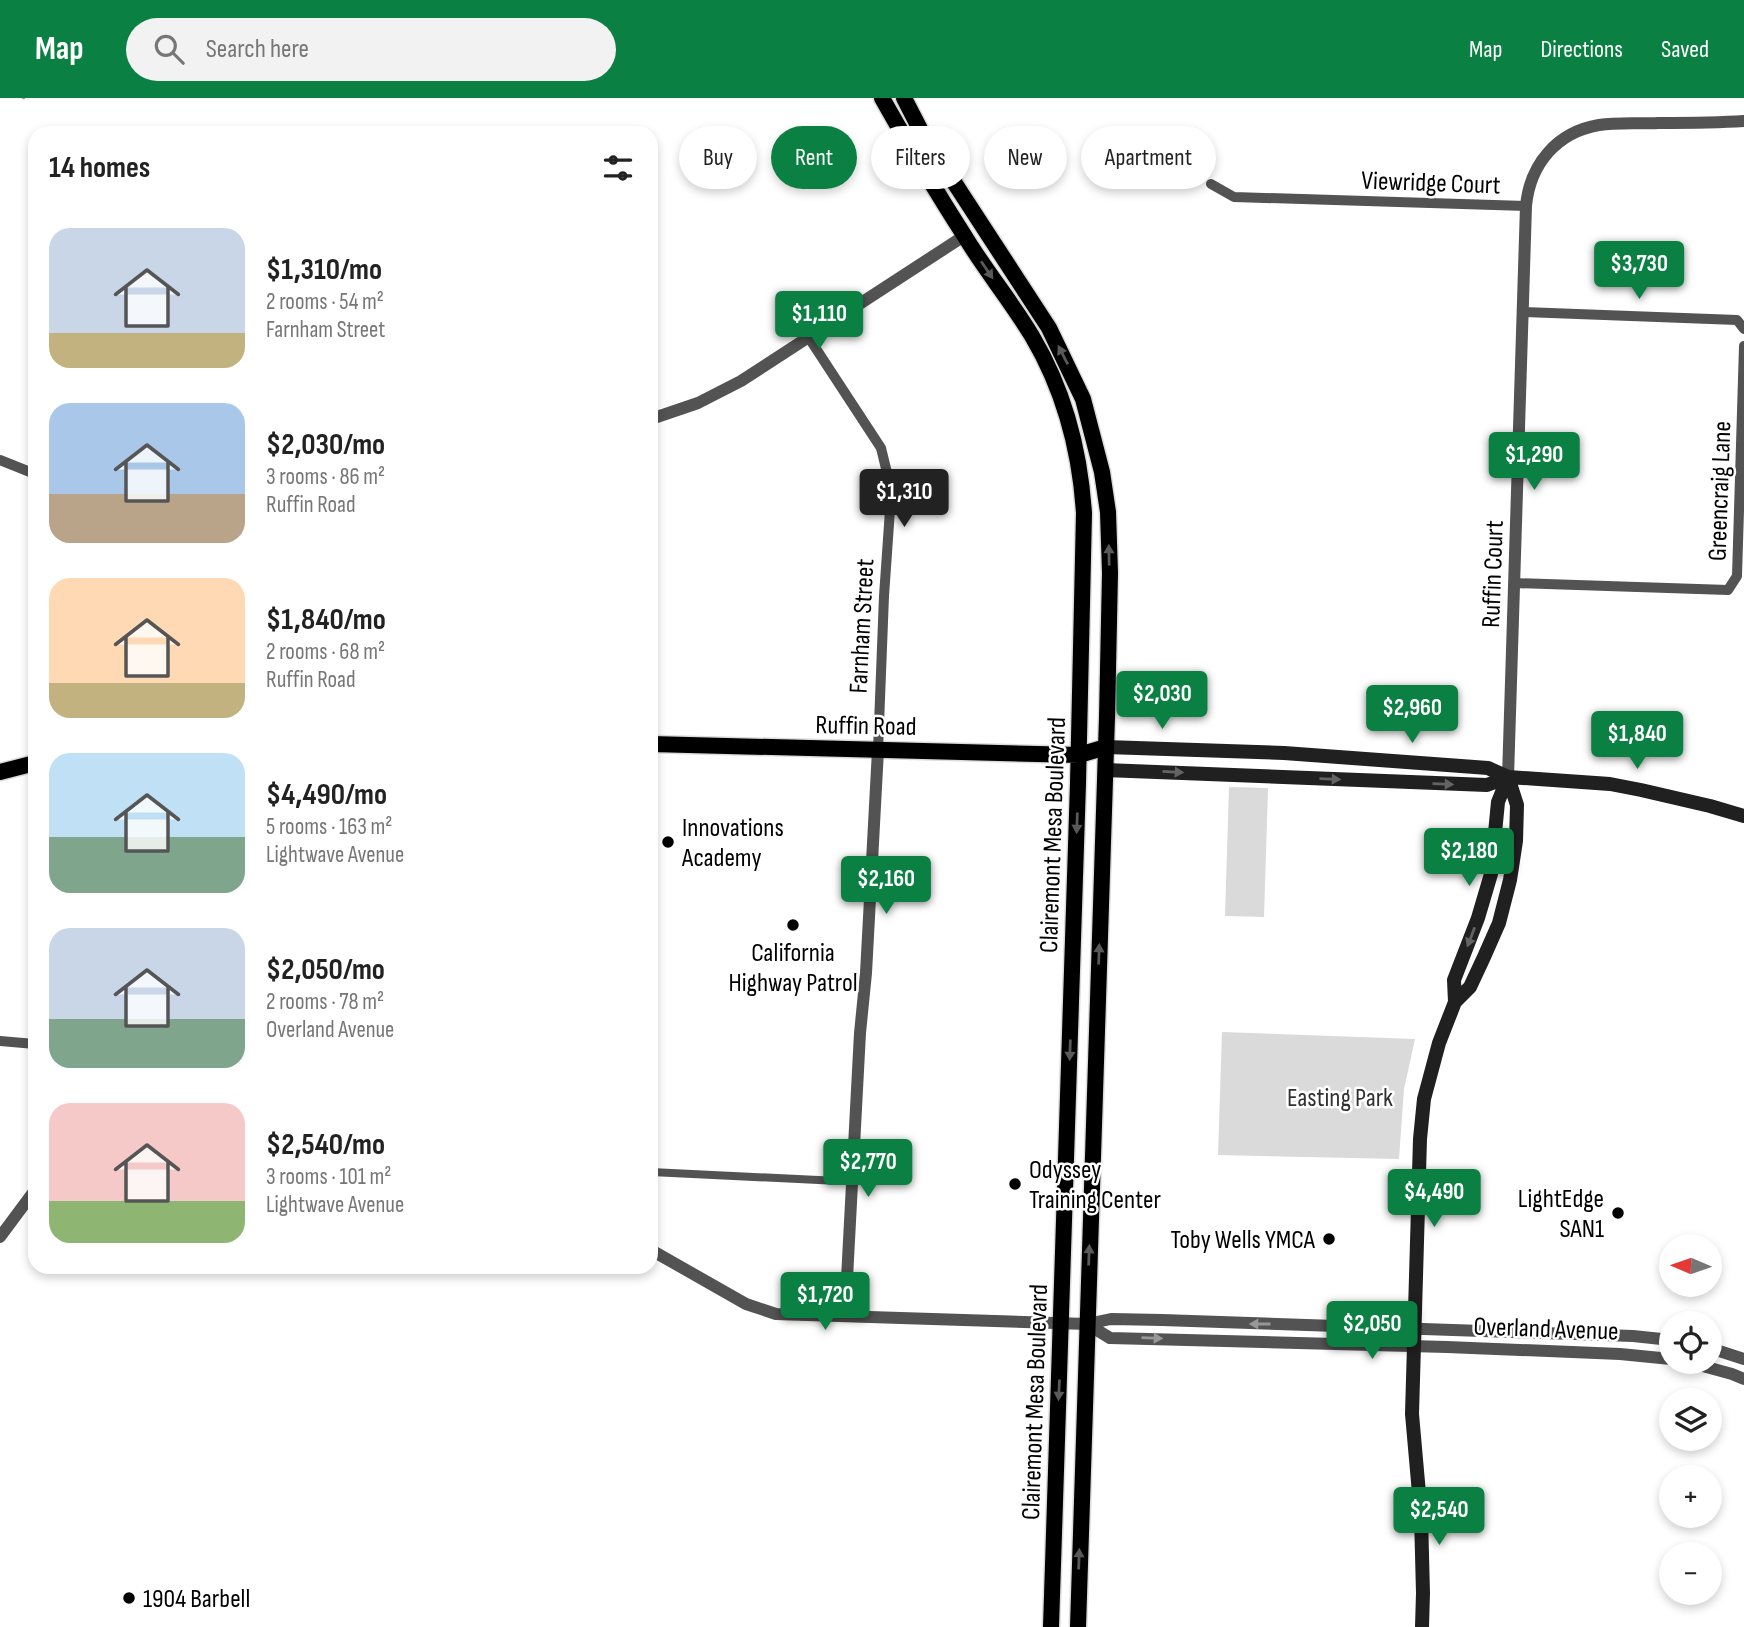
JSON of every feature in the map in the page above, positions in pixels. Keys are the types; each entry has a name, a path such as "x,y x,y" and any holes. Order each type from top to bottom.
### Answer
{"main road":[{"name":"Clairemont Mesa Boulevard","path":"882,98 964,236 1033,337 1063,402 1082,480 1084,513 1079,755 1051,1627"},
{"name":"Clairemont Mesa Boulevard","path":"904,98 922,133 1049,328 1083,399 1102,472 1108,512 1110,573 1106,747 1077,1627"},
{"name":"Ruffin Road","path":"658,744 1079,755 1117,746 1284,753 1488,768 1508,777 1610,784 1710,806 1744,817"},
{"name":"Ruffin Road","path":"1079,755 1105,770 1487,785 1508,777"},
{"path":"0,772 28,765"},
{"path":"1455,1002 1454,980 1478,918 1491,874 1498,802 1508,777"},
{"path":"1422,1627 1421,1516 1412,1413 1420,1139 1424,1098 1439,1043 1455,1002 1470,987 1499,923 1516,841 1517,805 1508,777"}],"street":[{"name":"Ruffin Court","path":"1508,777 1527,193 1541,160 1567,136 1580,130 1600,124 1744,121"},
{"name":"Viewridge Court","path":"1216,187 1234,197 1526,206"},
{"path":"658,417 698,403 731,387 964,236"},
{"path":"1522,312 1737,320 1742,326"},
{"name":"Farnham Street","path":"809,338 881,448 890,485 866,973 860,1032 845,1316"},
{"name":"Greencraig Lane","path":"1514,583 1728,590 1737,576 1744,346"},
{"path":"0,460 28,471"},
{"path":"0,1041 28,1043"},
{"path":"658,1172 839,1181"},
{"path":"0,1237 28,1199"},
{"name":"Overland Avenue","path":"658,1254 746,1304 776,1314 1087,1324 1111,1319 1659,1339"},
{"name":"Overland Avenue","path":"1087,1324 1110,1338 1414,1346 1659,1358"},
{"path":"1722,1353 1744,1359"},
{"path":"1722,1371 1744,1379"}],"green space":[{"path":"1229,787 1268,788 1264,917 1225,916"},
{"name":"Easting Park","path":"1222,1032 1415,1039 1404,1089 1399,1159 1218,1155"}],"place":[{"name":"Innovations Academy","path":"668,842"},
{"name":"California Highway Patrol","path":"793,925"},
{"name":"Odyssey Training Center","path":"1015,1184"},
{"name":"LightEdge SAN1","path":"1618,1213"},
{"name":"Toby Wells YMCA","path":"1329,1239"},
{"name":"1904 Barbell","path":"129,1598"}]}
